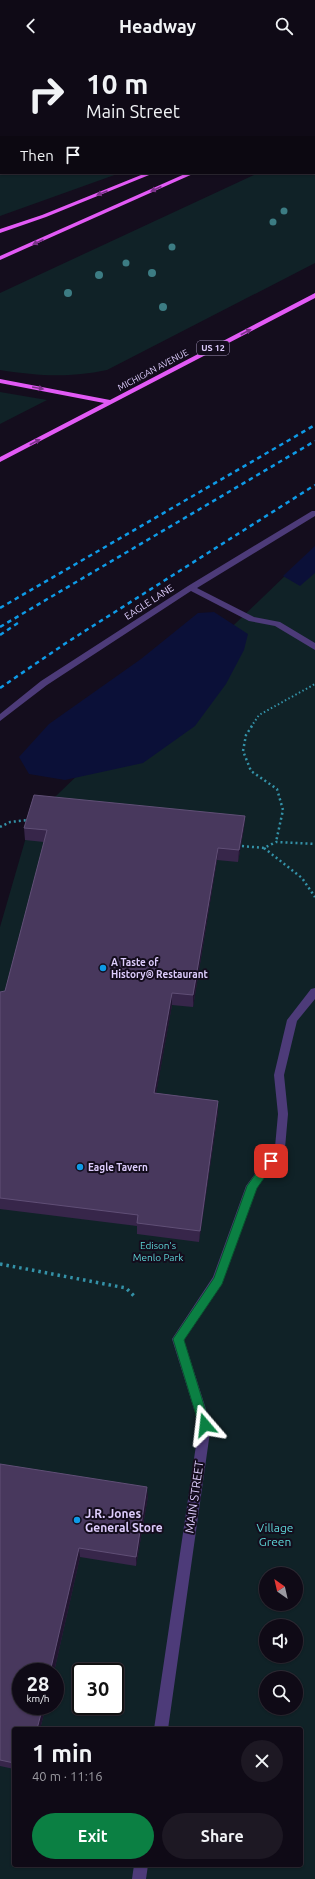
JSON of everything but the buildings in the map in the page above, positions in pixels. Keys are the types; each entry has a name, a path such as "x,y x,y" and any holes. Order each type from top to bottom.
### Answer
{"main road":[{"path":"0,231 44,216 149,174"},
{"path":"0,258 190,174"},
{"name":"MICHIGAN AVENUE","path":"0,460 315,295"},
{"path":"0,381 112,402"}],"street":[{"name":"EAGLE LANE","path":"0,718 44,683 191,588 315,513"},
{"path":"191,588 252,619 277,624 315,647"},
{"name":"MAIN STREET","path":"160,1727 205,1425 178,1339 218,1280 252,1186 280,1148 282,1114 279,1075 292,1020 315,992"},
{"path":"139,1879 141,1867"}],"path":[{"path":"276,842 283,810 277,789 251,771 243,751 246,735 259,715 315,684"},
{"path":"0,826 10,822 31,820"},
{"path":"242,846 264,848 276,842 315,844"},
{"path":"264,848 302,878 315,897"},
{"path":"0,1264 126,1288 134,1296"}],"green space":[{"path":"0,174 117,174 0,216"},
{"path":"256,174 315,174 315,263 107,370 93,373 54,375 28,374 0,370 0,293"},
{"path":"0,392 47,400 0,424"},
{"name":"Edison's Menlo Park","path":"315,547 315,1879 0,1879 0,927 31,820"}],"shaded area":[{"path":"315,546 315,573 300,586 283,576"},
{"path":"214,612 248,634 244,650 226,684 195,726 143,763 65,780 29,774 19,757 49,724 141,659 198,613"}],"railway":[{"path":"0,608 315,425"},
{"path":"0,627 315,441"},
{"path":"0,688 66,643 315,485"},
{"path":"0,635 18,623"}],"place":[{"name":"A Taste of History® Restaurant","path":"103,968"},
{"name":"Eagle Tavern","path":"80,1167"},
{"name":"J.R. Jones General Store","path":"77,1520"}],"route":[{"path":"205,1425 178,1339 218,1280 252,1186 271,1161"}],"park label":[{"name":"Village Green","path":"275,1534"}]}
